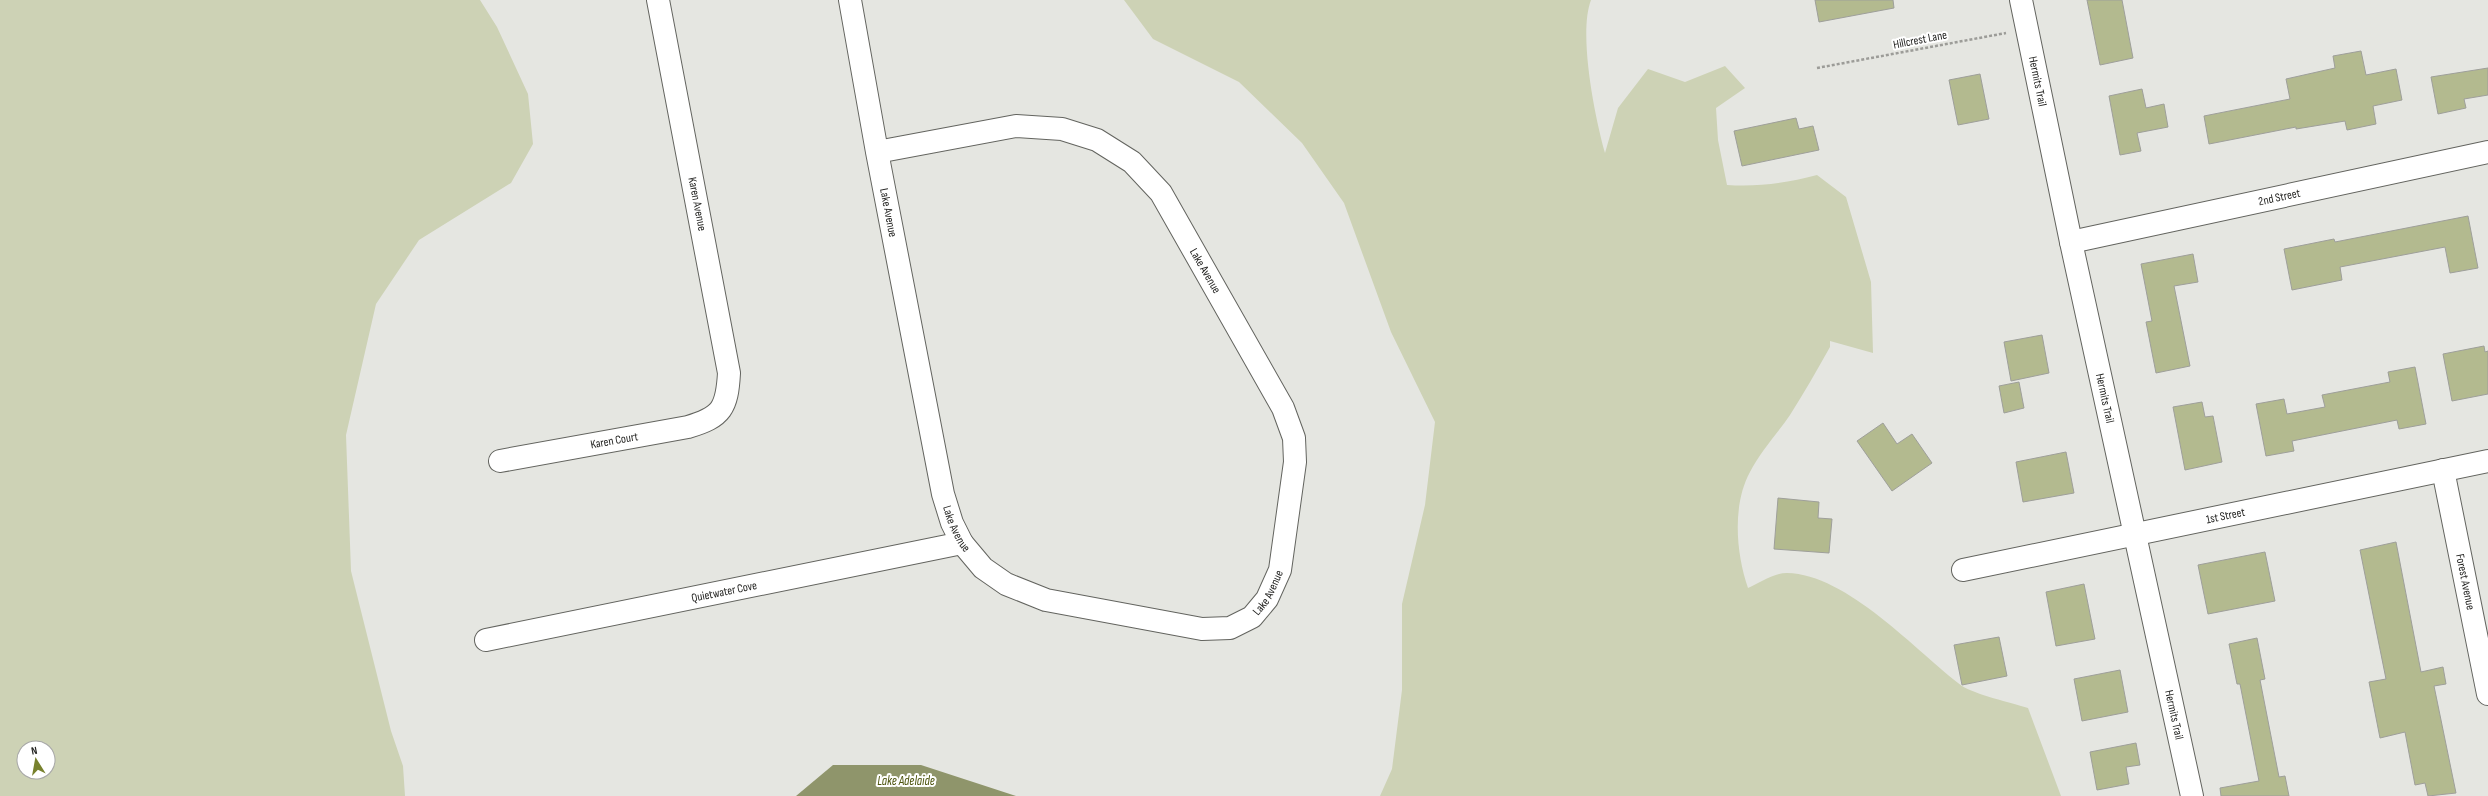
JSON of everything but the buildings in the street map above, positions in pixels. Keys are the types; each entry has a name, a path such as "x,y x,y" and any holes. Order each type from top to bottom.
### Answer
{"street":[{"name":"Karen Avenue","path":"658,0 729,373 728,390 722,408"},
{"name":"Hermits Trail","path":"2021,0 2071,242 2192,796"},
{"name":"Lake Avenue","path":"855,1 877,152 943,494 952,523 962,543 983,568 1006,584 1046,600 1202,629 1230,628 1252,617 1267,599 1280,570 1295,462 1294,438 1283,408 1161,193 1132,162 1096,140 1062,130 1016,126 877,152"},
{"name":"2nd Street","path":"2071,242 2488,152"},
{"name":"Karen Court","path":"500,461 688,427 709,421 722,408"},
{"name":"1st Street","path":"1963,570 2488,461"},
{"name":"Forest Avenue","path":"2443,470 2488,694"},
{"name":"Quietwater Cove","path":"486,640 962,543"}],"path":[{"name":"Hillcrest Lane","path":"1817,68 2027,29"}],"shaded area":[{"path":"0,0 480,0 497,27 528,94 533,144 511,183 419,240 376,304 346,435 351,571 391,731 403,766 405,796 0,796"},
{"path":"1124,0 1591,0 1587,15 1586,33 1589,76 1605,153 1618,108 1648,69 1685,82 1725,66 1745,88 1716,108 1718,140 1727,185 1772,184 1817,175 1846,197 1871,282 1873,353 1830,341 1830,347 1805,390 1790,415 1759,457 1744,485 1740,499 1738,529 1741,560 1748,588 1772,576 1782,573 1810,577 1833,586 1857,600 1880,617 1962,686 1984,695 2028,708 2061,796 1380,796 1392,769 1402,690 1402,604 1425,505 1435,422 1391,332 1344,203 1302,143 1239,82 1153,39"}],"water":[{"name":"Lake Adelaide","path":"833,765 921,765 1016,796 796,796"}]}
